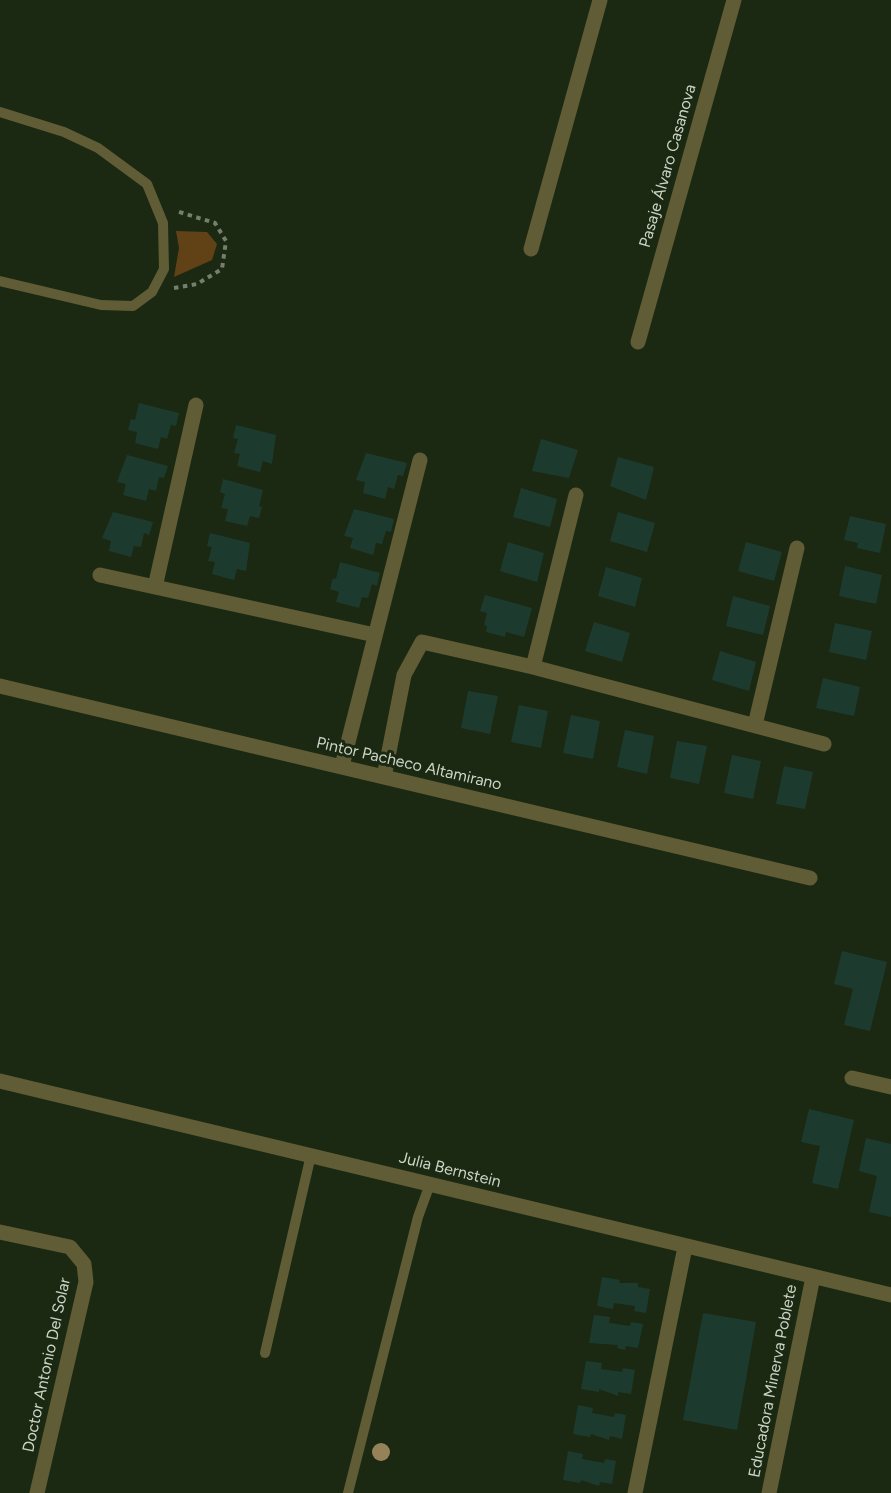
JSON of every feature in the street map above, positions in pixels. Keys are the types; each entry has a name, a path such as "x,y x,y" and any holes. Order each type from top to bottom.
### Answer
{"street":[{"path":"531,249 600,0"},
{"name":"Pasaje Álvaro Casanova","path":"638,342 734,0"},
{"path":"155,587 196,405"},
{"path":"342,766 420,460"},
{"path":"533,667 576,495"},
{"path":"755,725 796,548"},
{"path":"100,575 375,635"},
{"path":"384,777 404,675 422,642 533,667 824,744"},
{"name":"Pintor Pacheco Altamirano","path":"0,686 810,878"},
{"path":"852,1078 891,1087"},
{"name":"Julia Bernstein","path":"0,1081 891,1295"},
{"name":"Doctor Antonio Del Solar","path":"0,1232 70,1247 84,1264 86,1282 37,1493"},
{"path":"635,1493 685,1247"},
{"name":"Educadora Minerva Poblete","path":"769,1493 813,1277"}],"lane":[{"path":"0,112 64,132 98,147 147,184 164,223 164,269 154,288 133,306 101,305 0,281"},
{"path":"266,1353 311,1155"},
{"path":"348,1493 418,1217 430,1184"}],"path":[{"path":"154,288 171,289 197,284 222,269 226,241 215,223 156,204"}],"shaded area":[{"path":"176,231 207,232 217,244 212,260 174,277 179,248"}],"building":[{"path":"139,403 179,413 176,426 171,425 167,439 161,437 158,449 135,443 137,432 128,430 131,419 135,420"},
{"path":"236,425 276,435 272,464 263,461 260,472 237,466 240,454 234,453 238,439 233,438"},
{"path":"541,439 578,450 569,478 532,471"},
{"path":"366,453 407,463 403,476 398,475 394,489 388,487 385,499 363,493 365,482 356,480"},
{"path":"127,455 168,466 164,478 159,477 156,491 149,489 146,501 123,495 126,484 117,482"},
{"path":"618,457 654,467 646,500 610,486"},
{"path":"223,479 263,490 259,518 250,516 247,526 225,521 228,509 221,508 225,494 220,492"},
{"path":"521,488 557,499 550,527 513,517"},
{"path":"354,509 394,519 391,532 386,531 382,544 376,543 373,555 350,548 353,538 344,536"},
{"path":"113,512 153,522 149,535 144,533 141,547 134,546 131,557 109,551 111,541 102,538"},
{"path":"618,512 655,523 647,552 610,541"},
{"path":"850,516 886,524 880,553 857,548 858,543 844,540"},
{"path":"210,533 250,543 246,571 237,569 234,580 212,574 215,562 208,561 212,547 207,546"},
{"path":"508,542 544,553 537,582 500,571"},
{"path":"746,542 782,552 774,581 738,571"},
{"path":"340,562 380,573 377,586 372,584 368,598 362,597 359,608 336,602 339,592 330,589 333,578 336,579"},
{"path":"845,566 882,575 876,604 839,596"},
{"path":"606,567 642,578 635,607 598,596"},
{"path":"485,595 532,608 524,637 506,632 505,637 486,632 487,626 484,625 487,613 480,611"},
{"path":"733,596 770,606 763,635 726,626"},
{"path":"594,622 630,633 622,662 585,651"},
{"path":"835,623 872,631 866,660 829,652"},
{"path":"720,651 756,662 749,691 712,680"},
{"path":"823,678 860,687 854,716 816,708"},
{"path":"468,691 498,696 490,734 461,728"},
{"path":"519,705 548,711 541,748 511,742"},
{"path":"571,715 600,721 593,759 563,753"},
{"path":"625,730 654,736 647,774 617,767"},
{"path":"677,741 707,746 699,784 670,778"},
{"path":"732,755 761,761 753,799 724,793"},
{"path":"784,766 813,772 805,809 776,804"},
{"path":"842,951 887,962 870,1031 844,1025 853,989 834,984"},
{"path":"809,1109 854,1120 838,1189 812,1183 820,1146 801,1142"},
{"path":"866,1138 891,1144 891,1217 869,1212 877,1176 859,1171"},
{"path":"602,1277 620,1280 619,1283 638,1283 638,1287 650,1289 646,1313 634,1311 635,1306 614,1303 613,1309 597,1306"},
{"path":"703,1313 756,1322 737,1430 683,1420"},
{"path":"594,1315 610,1317 609,1323 630,1326 631,1322 643,1324 638,1348 626,1346 625,1350 617,1348 618,1345 589,1343"},
{"path":"586,1361 602,1363 601,1369 622,1372 623,1368 635,1370 631,1394 618,1392 618,1396 599,1389 599,1392 581,1389"},
{"path":"578,1405 593,1408 592,1413 614,1417 615,1413 626,1415 622,1439 610,1436 609,1440 591,1434 590,1437 573,1434"},
{"path":"568,1451 583,1454 582,1459 604,1463 605,1459 616,1461 612,1484 600,1482 599,1486 581,1480 580,1483 563,1480"}]}
